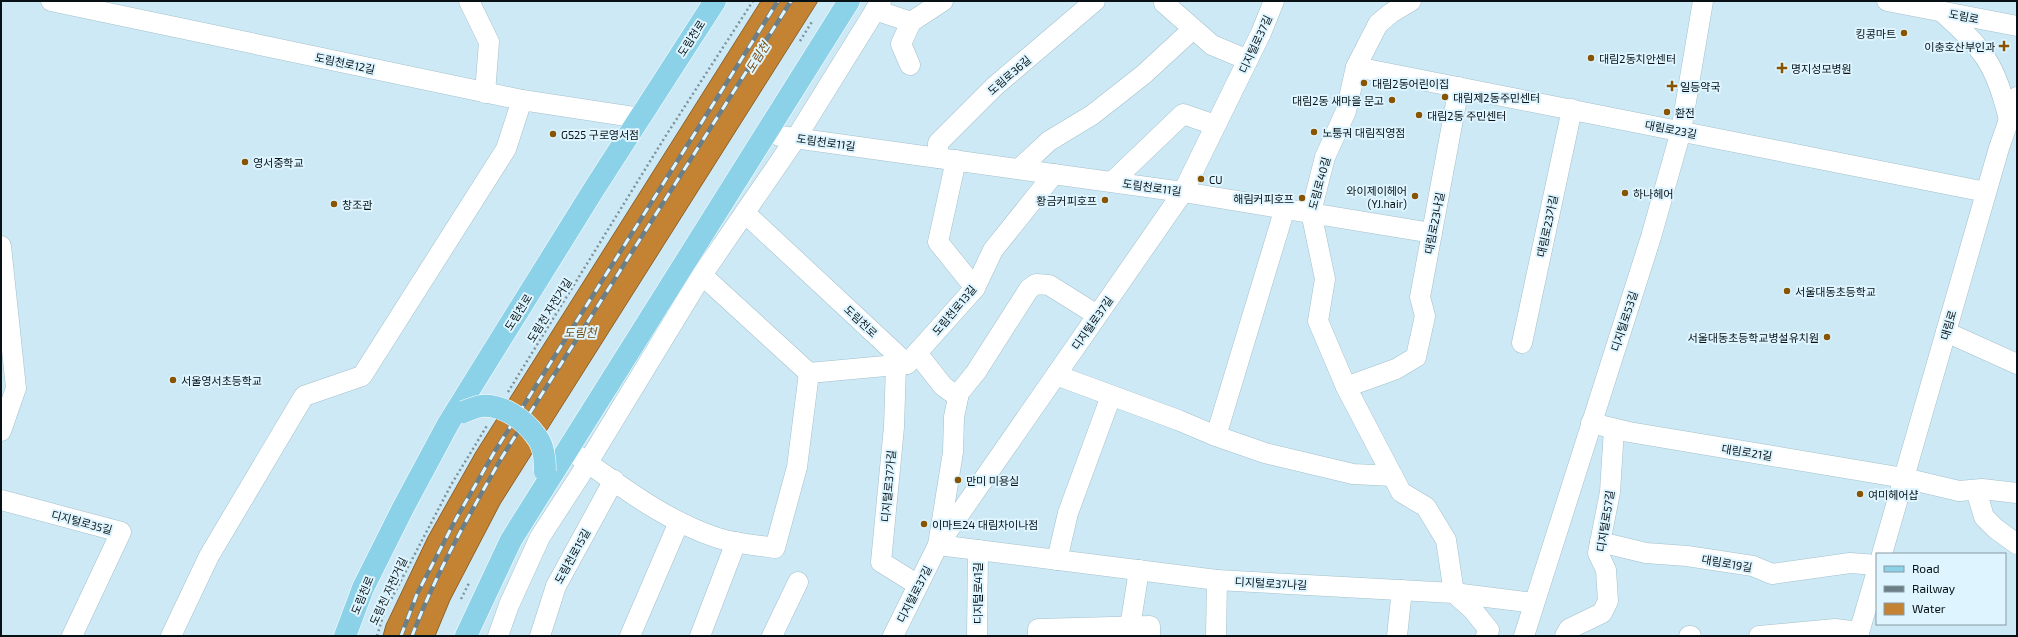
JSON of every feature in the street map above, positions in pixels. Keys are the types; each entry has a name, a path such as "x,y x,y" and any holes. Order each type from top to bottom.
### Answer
{"main road":[{"name":"도림천로","path":"345,636 363,588 403,508 455,418 640,118 715,1"},
{"path":"466,636 511,540 546,478 568,449 850,1"},
{"path":"455,418 480,406 497,407 519,418 537,436 544,455 546,478"}],"street":[{"name":"도림천로12길","path":"51,1 485,93 640,118"},
{"path":"469,1 489,42 485,93"},
{"path":"910,65 901,44 911,22 944,1"},
{"name":"도림로36길","path":"947,159 938,143 995,86 1095,1"},
{"name":"디지털로37길","path":"893,636 938,545 1182,192 1248,60 1274,1"},
{"name":"도림로40길","path":"1411,1 1391,13 1378,24 1356,67 1346,111 1325,157 1311,212 1325,279 1318,321 1346,387 1401,492 1426,507 1446,540 1454,593"},
{"name":"디지털로53길","path":"1524,636 1650,238 1681,131 1703,1"},
{"name":"도림로","path":"1887,1 2017,26"},
{"path":"1164,3 1212,45 1248,60"},
{"path":"498,636 509,605 540,537 588,462 702,275 796,138 878,6 911,22"},
{"path":"1942,12 1972,40 1995,72 2002,89 2009,120"},
{"path":"1019,169 1049,141 1092,115 1143,75 1193,29"},
{"name":"대림로23길","path":"1356,67 1986,192"},
{"name":"대림로23나길","path":"1346,387 1396,369 1416,357 1425,316 1420,298 1459,87"},
{"name":"대림로","path":"1882,553 1986,192 2017,97"},
{"path":"171,636 209,556 304,396 362,376 506,149 522,100"},
{"name":"대림로23가길","path":"1522,343 1572,110"},
{"path":"1112,182 1183,114 1215,126"},
{"name":"도림천로11길","path":"768,132 780,136 1182,192 1432,233"},
{"path":"947,159 938,242 974,288"},
{"name":"도림천로13길","path":"906,361 974,288 993,250 1054,174"},
{"path":"1216,436 1285,208"},
{"name":"도림천로","path":"745,213 906,361 958,397"},
{"path":"1,246 16,388 1,431"},
{"path":"702,275 809,373 906,361"},
{"path":"938,545 952,459 954,417 958,397 1029,289 1036,284 1049,285 1097,315"},
{"path":"1946,332 2017,364"},
{"name":"디지털로37가길","path":"906,361 894,427 881,562 918,585"},
{"path":"568,449 657,511 719,539 775,548 797,467 809,373"},
{"path":"1056,375 1178,420 1216,436 1265,453 1354,474 1393,476"},
{"path":"1057,560 1068,513 1111,396"},
{"name":"대림로21길","path":"1591,423 1614,429 1904,478 1959,492 1976,490 2017,493"},
{"name":"디지털로57길","path":"1565,636 1570,629 1602,613 1608,601 1606,570 1598,553 1610,492 1614,429"},
{"name":"도림천로15길","path":"540,636 556,586 614,480"},
{"path":"1976,490 1984,518 1996,529 2017,544"},
{"name":"디지털로35길","path":"1,500 121,532 72,636"},
{"path":"630,636 680,522"},
{"path":"704,634 736,542"},
{"name":"대림로19길","path":"1600,542 1646,553 1687,556 1752,566 1772,574 1850,563 1876,565"},
{"name":"디지털로37나길","path":"938,545 1217,580 1454,593 1534,603"},
{"name":"디지털로41길","path":"977,636 978,550"},
{"path":"1130,627 1139,570"},
{"path":"1759,636 1835,629 1859,634 1876,574"},
{"path":"1216,636 1217,580"},
{"path":"772,636 798,582"},
{"path":"1397,636 1402,590"},
{"path":"1454,593 1472,609 1488,630 1486,636"},
{"path":"1038,633 1093,632 1150,626 1150,636"}],"path":[{"name":"도림천 자전거길","path":"504,399 665,137 753,1"},
{"name":"도림천 자전거길","path":"377,636 384,613 451,485 492,419"}],"water":[{"name":"도림천","path":"761,1 818,1 500,504 450,600 435,636 383,636 386,625 428,537 476,452"}],"railway":[{"path":"401,636 417,594 457,517 495,451 778,1"},
{"path":"412,636 442,567 502,457 791,1"}],"place":[{"name":"킹콩마트","path":"1904,33"},
{"name":"이충호산부인과","path":"2004,46"},
{"name":"대림2동치안센터","path":"1591,58"},
{"name":"명지성모병원","path":"1782,68"},
{"name":"대림2동어린이집","path":"1364,83"},
{"name":"일등약국","path":"1672,86"},
{"name":"대림제2동주민센터","path":"1445,97"},
{"name":"대림2동 새마을 문고","path":"1392,100"},
{"name":"환전","path":"1667,112"},
{"name":"대림2동 주민센터","path":"1419,115"},
{"name":"노퉁궈 대림직영점","path":"1314,132"},
{"name":"GS25 구로영서점","path":"553,134"},
{"name":"영서중학교","path":"245,162"},
{"name":"CU","path":"1201,179"},
{"name":"하나헤어","path":"1625,193"},
{"name":"와이제이헤어 (YJ.hair)","path":"1415,196"},
{"name":"해림커피호프","path":"1302,198"},
{"name":"황금커피호프","path":"1105,200"},
{"name":"창조관","path":"334,204"},
{"name":"서울대동초등학교","path":"1787,291"},
{"name":"서울대동초등학교병설유치원","path":"1827,337"},
{"name":"서울영서초등학교","path":"173,380"},
{"name":"만미 미용실","path":"958,480"},
{"name":"여미헤어샵","path":"1860,494"},
{"name":"이마트24 대림차이나점","path":"924,524"}]}
